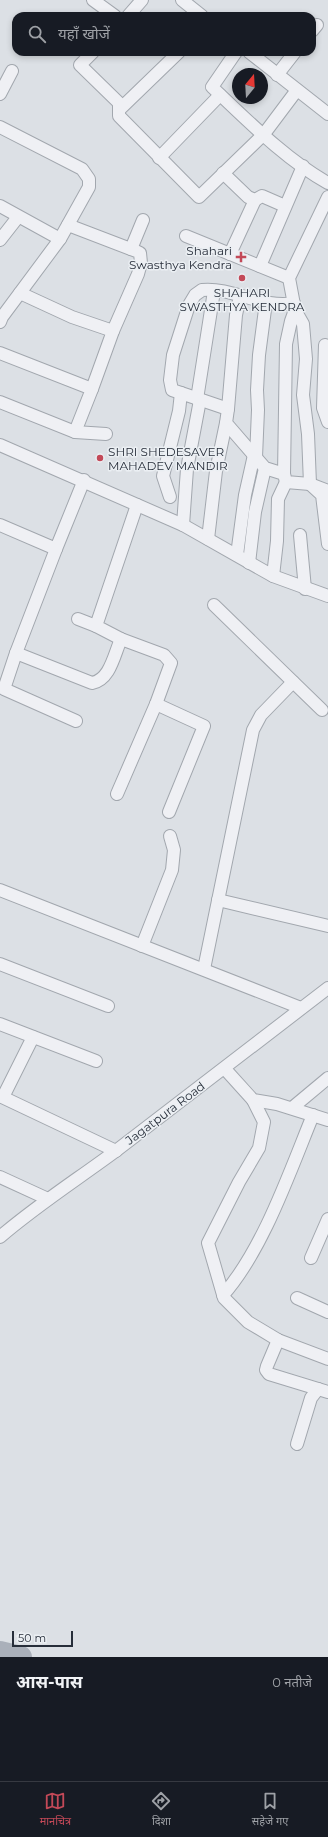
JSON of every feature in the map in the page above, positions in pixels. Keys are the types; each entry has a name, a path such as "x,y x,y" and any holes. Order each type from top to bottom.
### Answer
{"street":[{"path":"93,0 110,12"},
{"path":"132,12 142,0"},
{"path":"182,0 197,12"},
{"path":"89,56 80,65 118,103 119,116 199,197 264,134 297,90"},
{"path":"119,110 175,56"},
{"path":"233,56 212,87 264,134 303,166 328,183"},
{"path":"254,56 297,90 326,108"},
{"path":"277,75 292,56"},
{"path":"0,94 12,72"},
{"path":"159,158 220,95"},
{"path":"0,127 82,169 89,179 89,187 60,239 1,318"},
{"path":"260,266 303,166"},
{"path":"223,173 248,197 255,200"},
{"path":"230,254 255,200 262,196 285,206"},
{"path":"328,197 289,278 295,306 303,324 306,359 303,395 308,434 310,484 322,495 328,544"},
{"path":"0,206 60,239"},
{"path":"0,240 18,217"},
{"path":"131,249 143,220"},
{"path":"68,225 140,253 141,263 113,331 75,432"},
{"path":"186,236 289,278"},
{"path":"228,409 172,390 170,380 173,354 189,305 195,295 202,290 214,291 266,302 295,306"},
{"path":"179,523 199,399 214,291"},
{"path":"20,293 72,317 113,331"},
{"path":"208,539 216,471 228,409 236,315 240,296"},
{"path":"236,555 245,495 255,456 258,410 258,355 266,302"},
{"path":"273,576 278,541 278,499 285,478 286,344 295,306"},
{"path":"304,340 327,346 326,393 323,408 328,422"},
{"path":"0,353 92,389"},
{"path":"170,497 163,476 182,393"},
{"path":"0,402 75,432 106,434"},
{"path":"226,423 266,468 285,478 310,484 328,491"},
{"path":"0,445 84,480 179,523 273,576 305,589 328,596"},
{"path":"249,562 255,512 266,468"},
{"path":"76,721 2,689 84,480"},
{"path":"96,626 142,507"},
{"path":"0,525 56,549"},
{"path":"300,534 305,589"},
{"path":"214,605 322,710"},
{"path":"78,619 96,626 121,639 164,655 171,663 156,704 117,794"},
{"path":"16,653 92,683 100,682 105,676 121,639"},
{"path":"204,969 253,730 261,715 292,682"},
{"path":"156,704 204,726 169,812"},
{"path":"142,946 172,870 174,850 170,836"},
{"path":"0,890 302,1008"},
{"path":"218,900 328,926"},
{"path":"0,964 108,1006"},
{"name":"Jagatpura Road","path":"0,1237 48,1199 116,1151 165,1112 225,1069 328,988"},
{"path":"0,1024 96,1061"},
{"path":"32,1037 1,1097 116,1151"},
{"path":"225,1069 253,1100 264,1122 259,1148 239,1182 208,1243 224,1298 248,1322 278,1340 328,1359"},
{"path":"292,1108 328,1078"},
{"path":"253,1100 292,1108 328,1120"},
{"path":"223,1295 234,1282 274,1210 313,1115"},
{"path":"0,1177 48,1199"},
{"path":"311,1258 328,1219"},
{"path":"297,1298 328,1312"},
{"path":"278,1340 267,1366 266,1370 269,1374 323,1391"},
{"path":"297,1444 312,1398 323,1391"}],"taxiway":[{"path":"0,1652 21,1657"}],"place":[{"name":"Shahari Swasthya Kendra","path":"241,257"},
{"name":"SHAHARI SWASTHYA KENDRA","path":"242,278"},
{"name":"SHRI SHEDESAVER MAHADEV MANDIR","path":"100,458"}]}
